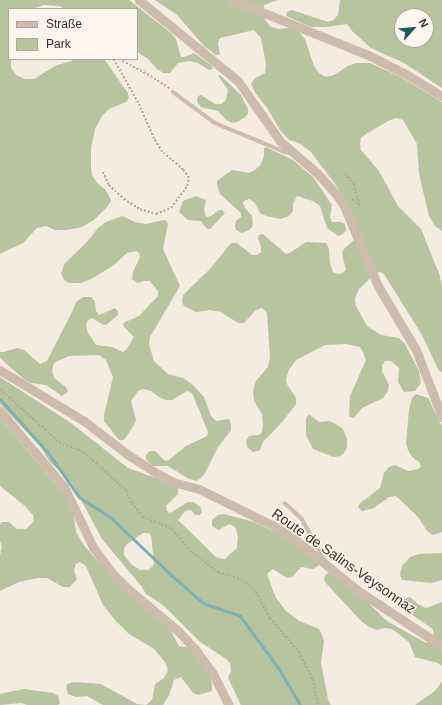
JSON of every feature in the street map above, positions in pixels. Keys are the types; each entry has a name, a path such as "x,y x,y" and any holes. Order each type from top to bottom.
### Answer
{"street":[{"path":"139,0 238,81 275,135 292,153 317,173 336,194 344,206 378,286 416,350 442,417"},
{"path":"232,0 368,55 404,73 442,96"},
{"name":"Route de Salins-Veysonnaz","path":"0,370 84,421 127,454 158,474 173,482 199,489 261,519 297,541 357,590 442,646"},
{"path":"0,411 64,487 93,547 111,572 128,589 178,631 195,649 213,674 229,705"}],"lane":[{"path":"173,92 215,123 285,152 292,153"},
{"path":"285,503 302,519 326,560 326,565"}],"path":[{"path":"103,172 109,185 124,199 140,209 156,214 171,208 187,186 188,178 183,170 162,152 154,139 138,103 114,60"},
{"path":"121,60 151,76 173,92"},
{"path":"336,194 349,198 360,206 354,184 345,174"},
{"path":"0,389 59,442 84,452 90,457 126,490 132,503 143,517 172,528 192,552 218,572 241,579 249,585 256,592 270,618 299,652 313,679 318,705"}],"green space":[{"path":"0,0 129,0 171,33 176,39 181,57 194,53 212,66 213,69 209,70 198,63 189,61 178,63 170,73 163,73 157,69 148,59 138,53 138,8 63,8 59,6 44,5 34,8 8,8 8,60 11,60 11,67 16,75 25,79 34,79 55,66 74,60 105,60 128,93 129,98 126,102 109,109 102,116 95,129 91,148 92,175 97,183 105,189 109,196 111,201 107,207 94,220 82,227 67,230 55,230 46,226 37,228 23,243 0,254"},
{"path":"155,0 278,0 264,5 263,15 266,21 271,27 297,30 305,39 314,66 320,74 326,77 334,75 356,63 370,63 401,77 442,102 442,231 435,226 429,216 419,174 417,144 403,120 396,118 388,121 361,138 360,144 361,150 379,171 398,206 421,229 440,276 442,287 442,372 439,371 422,335 384,274 380,272 376,273 359,289 355,298 356,306 367,326 381,335 399,338 405,344 419,371 421,383 415,391 404,392 398,382 399,368 391,361 385,361 382,365 382,371 389,385 388,391 383,398 362,408 354,418 349,417 350,396 366,360 360,347 346,344 325,345 296,360 289,370 286,379 287,384 296,398 296,404 283,421 263,442 260,450 253,452 247,447 246,441 249,436 259,435 262,432 262,414 254,401 253,391 256,381 268,367 270,357 267,313 262,308 256,310 244,323 238,323 221,312 210,310 196,312 184,306 182,302 183,295 211,268 231,243 237,243 252,255 257,255 261,252 261,246 258,239 259,235 263,234 286,254 290,253 306,242 326,243 329,249 330,263 333,272 338,274 343,273 346,269 342,255 343,250 358,236 347,203 335,184 311,152 299,143 289,140 280,130 251,84 254,79 265,73 266,64 261,38 254,30 220,38 218,43 220,54 216,55 204,46 177,15"},
{"path":"340,0 442,0 442,88 404,63 371,48 352,31 347,24 326,27 311,27 286,16 287,12 292,10 328,22 333,20 338,15"},
{"path":"220,75 241,95 248,109 248,114 237,122 232,123 226,120 218,111 201,107 197,102 198,96 201,95 215,104 221,104 226,100 228,90 218,76"},
{"path":"266,147 293,160 313,177 332,205 330,217 332,222 341,222 345,224 346,230 343,234 338,236 327,228 320,206 313,201 297,196 293,204 293,211 289,216 281,219 266,216 260,213 255,203 249,199 244,201 243,203 245,208 252,216 253,226 249,230 242,233 236,230 236,221 241,217 241,213 220,194 217,181 232,170 249,173 255,170 261,164 264,155 264,148"},
{"path":"196,196 206,200 204,210 206,217 211,216 219,210 222,210 225,213 210,229 207,229 201,221 188,220 179,212 183,201"},
{"path":"122,216 135,222 146,224 164,220 167,221 168,224 163,249 180,286 150,337 149,344 154,361 168,374 183,378 193,385 204,397 211,416 216,421 229,419 231,424 231,430 218,447 204,475 197,481 189,479 168,466 153,466 146,459 146,455 150,451 155,451 165,461 169,460 186,446 207,436 208,432 192,393 187,391 172,400 166,400 151,391 143,389 138,391 131,401 136,420 124,440 119,440 104,421 104,415 113,377 106,360 99,355 69,356 54,363 52,371 54,378 66,387 68,392 62,396 46,385 31,383 25,380 0,358 0,352 17,348 24,350 40,364 47,361 76,302 83,297 91,297 95,302 96,311 99,315 115,308 118,311 118,315 106,325 92,318 88,320 86,325 87,331 96,345 112,347 123,352 126,350 134,337 124,327 123,323 139,316 158,296 158,291 150,281 138,283 132,279 133,272 140,257 139,253 137,251 127,253 114,265 93,278 81,283 69,283 64,280 61,273 65,263 88,241 98,228 106,222"},
{"path":"0,377 71,423 128,468 178,486 178,494 166,506 167,511 170,513 188,502 194,502 201,508 202,512 200,515 195,515 191,510 185,511 178,520 217,558 225,559 237,548 238,536 235,527 230,524 218,530 212,526 212,520 218,515 224,514 254,522 279,534 292,541 319,565 313,569 301,567 292,577 287,578 273,569 267,574 276,598 286,611 299,621 319,629 322,635 324,641 321,663 328,699 331,705 241,705 228,678 231,671 230,663 199,641 163,605 146,594 142,587 102,539 72,483 50,462 40,446 0,404","holes":["143,533 149,533 151,536 154,562 153,566 148,570 140,570 131,564 124,555 124,549 126,545"]},
{"path":"416,394 428,398 442,426 442,532 433,535 427,531 418,517 396,496 389,497 374,508 362,511 358,507 359,504 380,488 384,473 389,467 395,465 408,471 418,469 421,466 419,462 412,457 406,443 409,409 412,398"},
{"path":"310,415 319,422 329,421 343,429 347,439 347,447 345,452 340,456 333,457 313,449 306,435 306,419 307,416"},
{"path":"0,418 68,499 73,512 76,532 83,544 113,579 146,610 170,629 179,646 190,648 208,671 212,684 212,691 199,695 193,693 181,677 174,680 169,695 163,705 146,705 152,700 155,684 164,678 168,670 165,662 154,649 129,634 115,620 103,605 86,566 80,562 76,564 74,570 77,579 70,587 63,587 47,578 37,578 19,582 0,591 0,555 2,547 0,541 0,524 2,522 9,522 17,529 26,529 34,521 33,515 25,506 0,486"},
{"path":"442,553 442,580 432,583 402,580 400,574 402,566 410,557 419,554"},
{"path":"330,573 359,594 387,621 426,643 430,641 434,634 433,629 399,606 400,601 410,597 418,604 426,608 442,602 442,666 438,663 415,657 409,642 392,629 385,628 377,630 369,627 360,620 325,582 324,578 326,574"},
{"path":"442,681 442,705 415,705 435,691"},
{"path":"74,682 101,684 137,704 146,705 103,705 87,696 76,697 68,694 66,688 67,684"},
{"path":"24,689 53,693 58,696 60,703 58,705 27,705 22,703 0,705 0,694"}],"waterway":[{"path":"0,399 49,454 79,497 110,517 203,603 240,616 279,669 300,705"}]}
